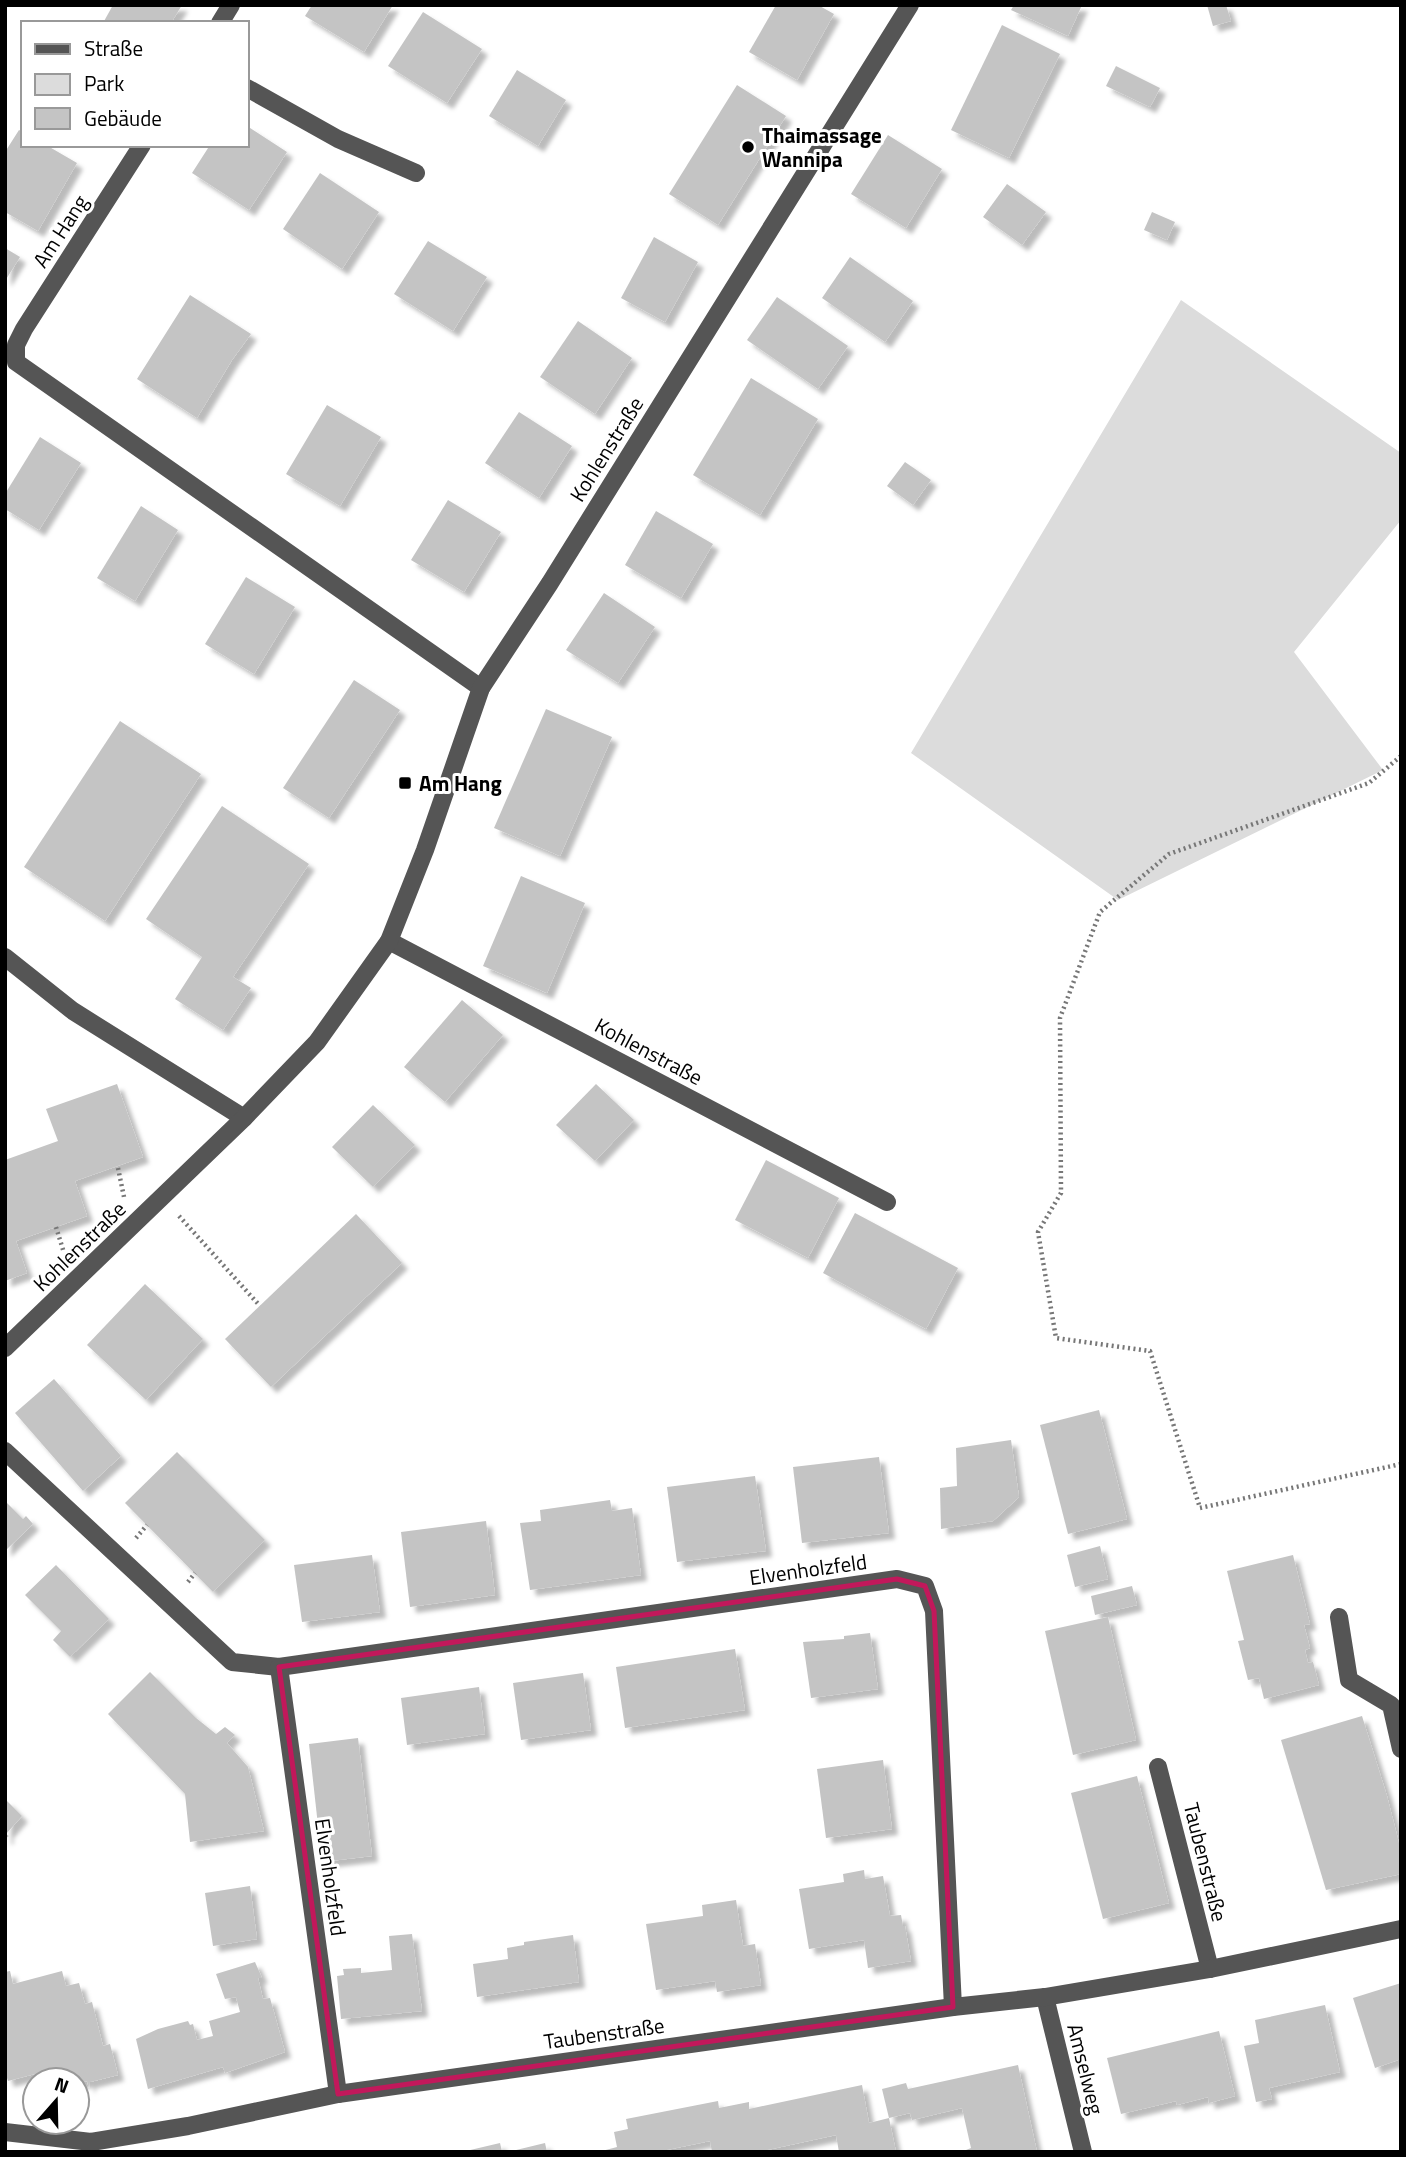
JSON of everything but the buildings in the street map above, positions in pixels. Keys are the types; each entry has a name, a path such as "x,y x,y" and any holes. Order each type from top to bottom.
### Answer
{"street":[{"path":"221,21 231,5"},
{"name":"Kohlenstraße","path":"5,1348 244,1118 317,1042 389,941 425,850 481,688 550,583 910,5"},
{"path":"248,89 338,139 416,173"},
{"name":"Am Hang","path":"141,147 24,329 16,345 16,362 481,688"},
{"name":"Kohlenstraße","path":"389,941 887,1202"},
{"path":"5,957 73,1012 244,1118"},
{"name":"Elvenholzfeld","path":"5,1451 232,1662 279,1667 897,1579 925,1586 934,1611 953,2007"},
{"path":"1339,1617 1349,1680 1391,1705 1401,1749"},
{"name":"Elvenholzfeld","path":"279,1667 338,2094"},
{"name":"Taubenstraße","path":"1158,1767 1210,1969"},
{"name":"Taubenstraße","path":"5,2133 93,2147 338,2094 953,2007 1045,1997 1210,1969 1401,1929"},
{"name":"Amselweg","path":"1045,1997 1083,2152"}],"path":[{"path":"1401,756 1369,783 1169,854 1100,912 1060,1018 1061,1193 1038,1232 1056,1338 1150,1351 1200,1508 1401,1464"},
{"path":"162,1198 260,1306"}],"highlighted area":[{"path":"897,1579 925,1586 934,1611 953,2007 338,2094 279,1667"}],"green space":[{"path":"1181,300 1401,453 1401,520 1294,652 1383,770 1118,900 911,753"}],"place":[{"name":"Thaimassage Wannipa","path":"748,147"},
{"name":"Am Hang","path":"405,783"}]}
